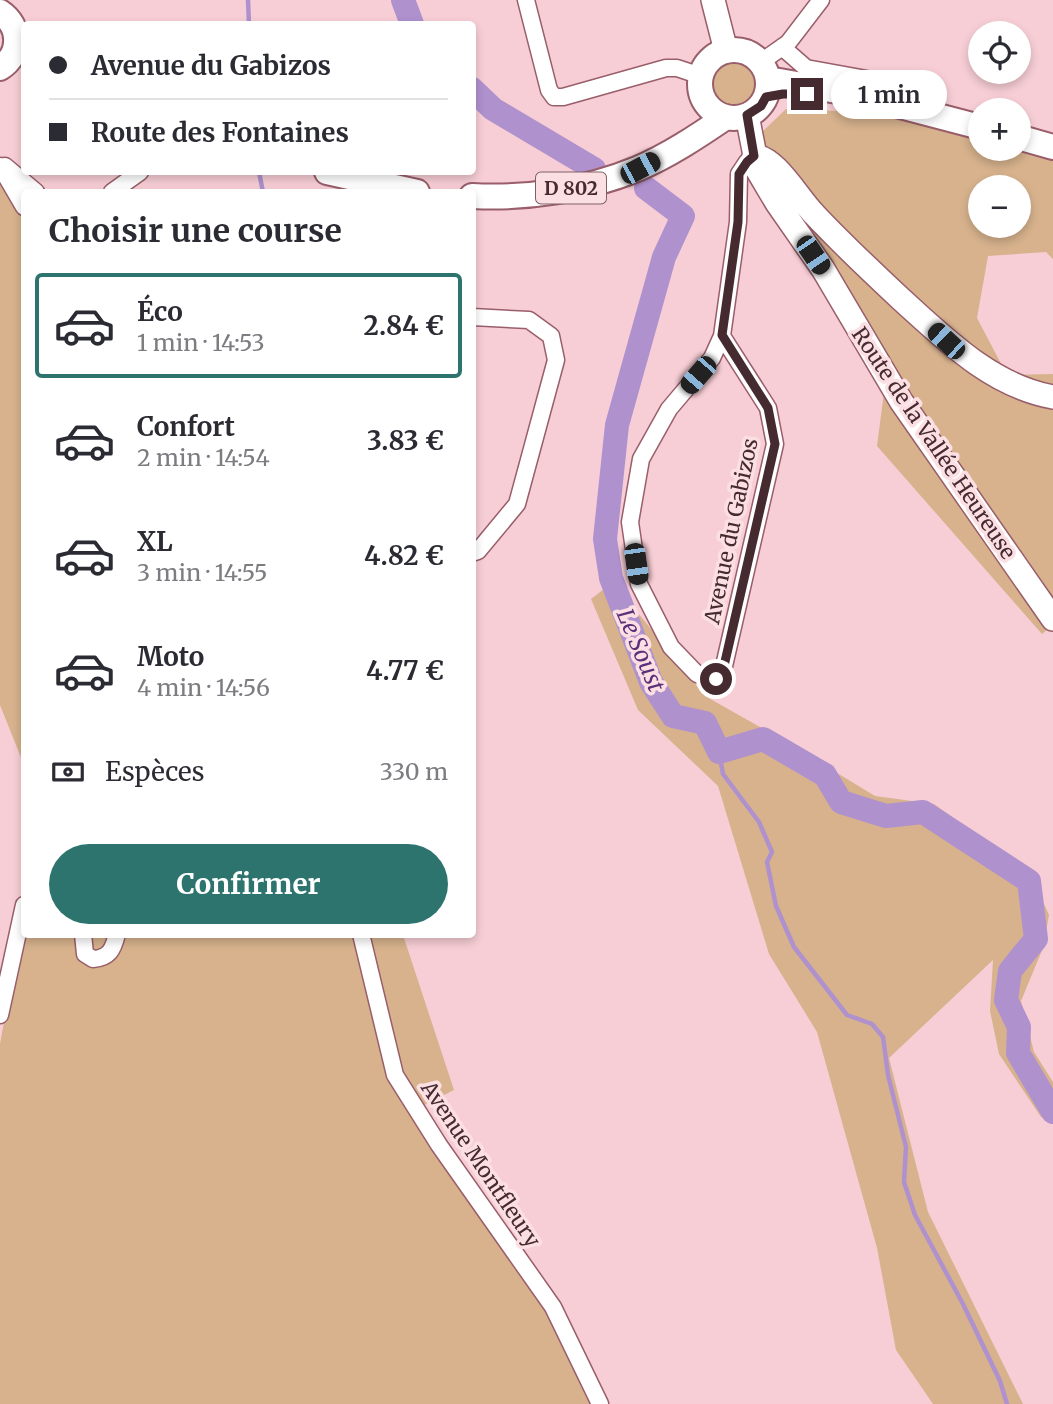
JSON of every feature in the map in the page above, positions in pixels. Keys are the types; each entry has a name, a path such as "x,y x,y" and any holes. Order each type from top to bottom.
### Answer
{"main road":[{"path":"2,8 14,26 14,58"},
{"path":"765,79 761,106 737,116 709,108 702,88 705,65 713,57 726,51 744,51 765,79 855,94 968,124"},
{"name":"D 802","path":"664,155 694,122 702,88"},
{"name":"D 802","path":"476,196 544,193 609,179 664,155 737,116"},
{"path":"1031,141 1053,146"},
{"path":"340,175 404,189"}],"street":[{"path":"526,0 549,90 554,97 563,97 666,68 677,68 702,88"},
{"path":"713,0 726,51"},
{"path":"765,79 782,47 821,0"},
{"path":"782,47 806,68 933,91"},
{"name":"Route de la Vallée Heureuse","path":"737,116 758,171 823,269 880,369 1053,619"},
{"path":"754,156 763,157 773,164 802,202 946,341 978,365 1012,384 1053,397"},
{"name":"Avenue du Gabizos","path":"722,335 768,408 775,444 724,666 716,679 697,674 671,647 639,584 630,522 641,459 669,409 712,358 722,335 738,222 739,174 754,156"},
{"path":"0,164 32,189"},
{"path":"0,164 21,202"},
{"path":"116,189 135,175"},
{"path":"476,317 529,320 551,336 556,360 517,504 476,552"},
{"path":"0,1015 21,919"},
{"path":"83,938 85,954 93,959 103,958 110,953 116,938"},
{"name":"Avenue Montfleury","path":"362,938 395,1075 439,1145 553,1307 600,1404"}],"shaded area":[{"path":"736,61 753,67 759,84 753,101 736,107 719,101 713,84 719,67"},
{"path":"786,109 891,113 968,135 968,161 1031,161 1031,152 1053,158 1053,259 1046,252 988,256 977,318 1007,375 1053,374 1053,625 1042,634 877,446 887,369 768,165 759,135"},
{"path":"0,177 21,198 21,758 0,705"},
{"path":"613,582 705,696 875,796 934,804 1030,873 1049,915 1043,948 1021,1001 1034,1052 1053,1082 1053,1122 1041,1117 999,1054 990,1011 993,960 889,1058 928,1212 1023,1404 933,1404 896,1350 877,1248 817,1032 769,954 718,786 638,710 591,599"},
{"path":"21,928 21,938 404,938 454,1090 424,1105 497,1233 552,1315 595,1404 0,1404 0,1044"}],"waterway":[{"path":"248,0 249,21"},
{"name":"Le Soust","path":"403,0 411,21"},
{"name":"Le Soust","path":"476,93 493,109 594,169"},
{"path":"260,175 262,189"},
{"name":"Le Soust","path":"646,188 683,216 664,257 617,425 605,539 611,578 651,682 673,716 705,723 719,752 763,739 825,775 841,802 886,816 923,812 1029,881 1036,939 1010,971 1006,1000 1019,1027 1018,1053 1053,1112"},
{"path":"719,752 723,774 759,822 772,852 767,862 776,906 794,947 847,1015 872,1024 883,1037 888,1075 906,1147 904,1182 915,1215 963,1304 1000,1381 1007,1404"}],"route":[{"path":"716,679 724,666 775,444 768,408 722,335 738,222 739,174 754,156 747,115 761,106 766,97 807,94"}]}
